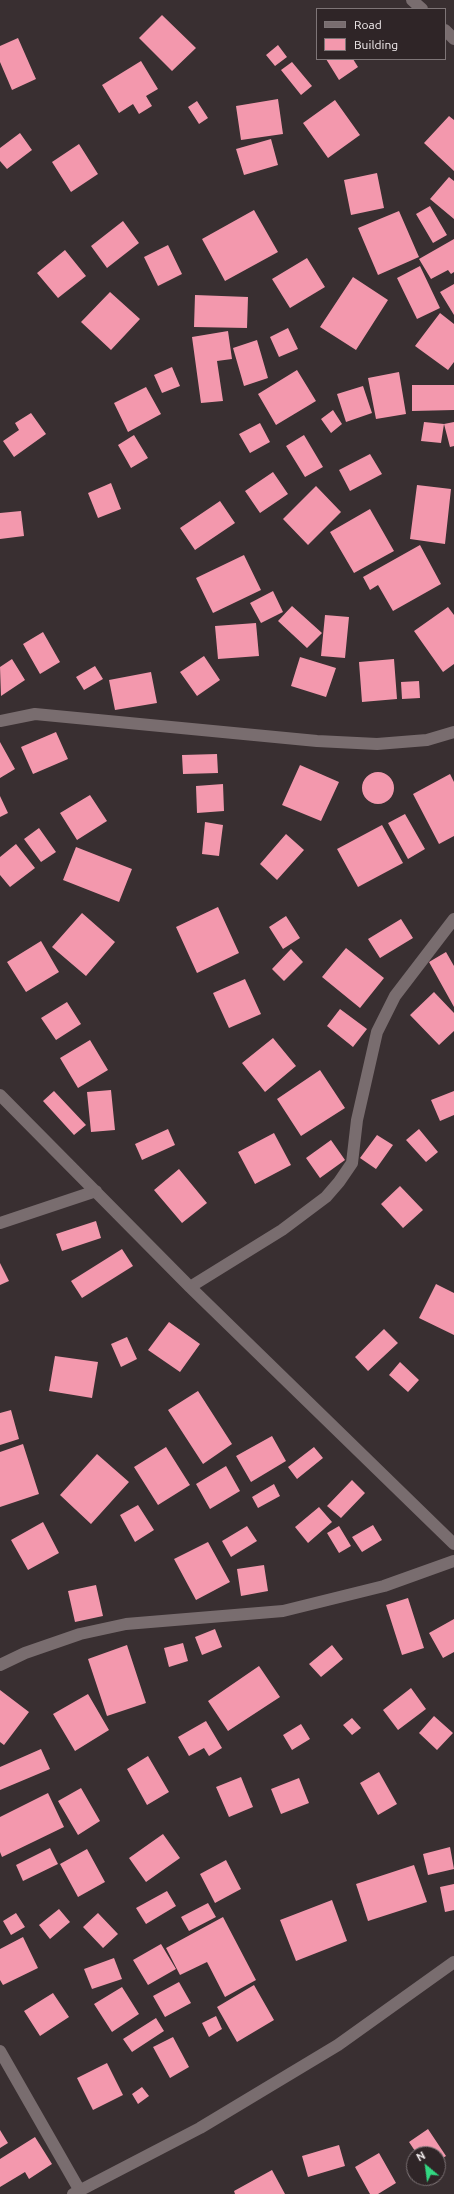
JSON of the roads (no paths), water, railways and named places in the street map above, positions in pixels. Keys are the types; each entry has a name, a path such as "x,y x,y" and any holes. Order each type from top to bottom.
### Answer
{"street":[{"path":"412,0 421,8"},
{"path":"446,31 454,39"},
{"path":"0,721 35,714 317,741 377,744 427,740 454,732"},
{"path":"190,1287 282,1230 326,1197 352,1164 357,1120 377,1032 395,996 454,919"},
{"path":"0,1095 190,1287 454,1544"},
{"path":"0,1224 96,1191"},
{"path":"0,1665 25,1654 80,1634 126,1624 283,1611 384,1586 454,1561"},
{"path":"0,2051 76,2192 200,2128 331,2049 454,1962"}]}
